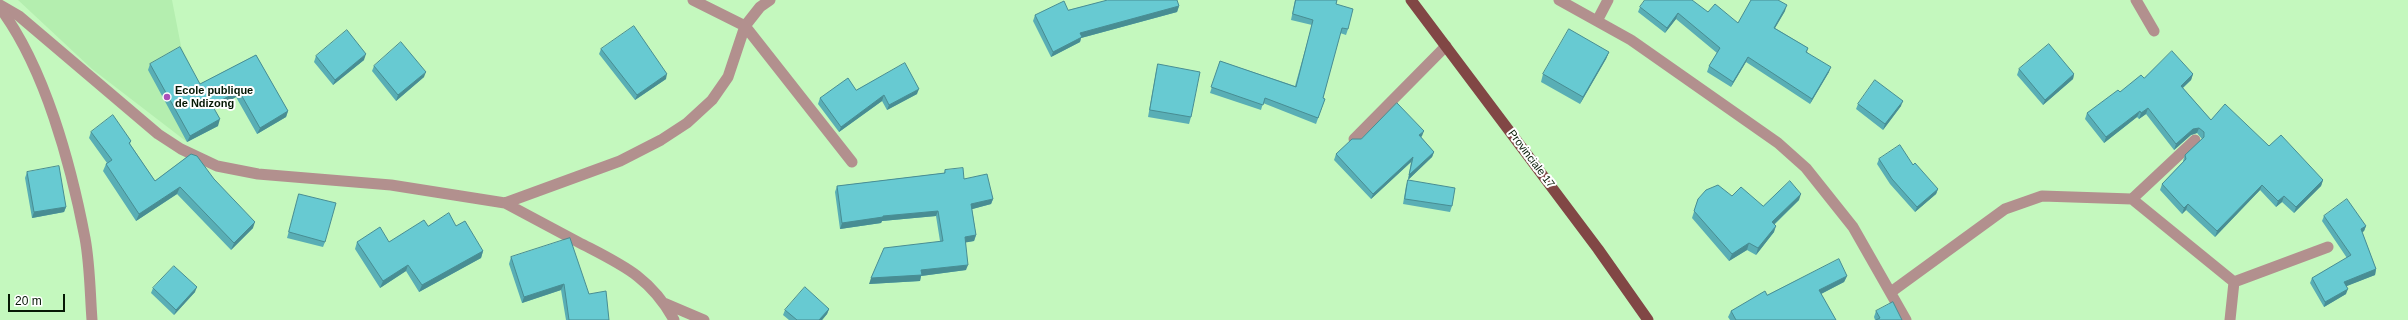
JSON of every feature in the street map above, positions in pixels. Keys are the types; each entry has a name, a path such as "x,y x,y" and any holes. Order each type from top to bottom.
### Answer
{"main road":[{"name":"Provinciale 17","path":"1412,0 1598,249 1648,320"}],"street":[{"path":"693,0 745,26 852,162"},
{"path":"505,203 620,161 661,140 687,123 712,100 728,77 745,26 760,7 770,0"},
{"path":"1559,0 1631,40 1772,139 1806,168 1853,227 1906,320"},
{"path":"1597,21 1608,0"},
{"path":"2136,0 2154,31"},
{"path":"0,5 19,16 158,134 181,149 217,166 258,174 391,185 505,203 617,260 642,280 664,303 674,320"},
{"path":"0,8 17,35 39,78 65,153 85,239 92,320"},
{"path":"1354,139 1446,46"},
{"path":"2132,199 2195,140"},
{"path":"1891,292 2005,209 2042,196 2132,199 2234,282"},
{"path":"2234,282 2328,247"},
{"path":"2230,320 2234,282"},
{"path":"664,303 704,320"}],"shaded area":[{"name":"Ecole publique de Ndizong","path":"18,0 172,0 181,46 219,124 187,142 92,69"}],"building":[{"path":"1108,0 1177,0 1179,6 1080,33 1082,37 1053,52 1035,15 1064,1 1068,10"},
{"path":"1296,0 1337,0 1336,4 1353,9 1348,29 1342,28 1323,98 1325,99 1318,118 1265,98 1263,105 1211,87 1220,61 1296,87 1313,20 1293,14"},
{"path":"1645,0 1692,0 1708,12 1715,4 1738,23 1751,0 1778,0 1787,5 1774,28 1808,48 1806,52 1831,67 1812,99 1748,57 1733,82 1709,66 1720,48 1678,13 1667,28 1640,7"},
{"path":"634,26 667,74 637,95 601,49"},
{"path":"1569,29 1609,52 1583,97 1543,74"},
{"path":"347,30 366,54 335,80 316,56"},
{"path":"401,42 426,72 398,95 374,66"},
{"path":"2049,44 2074,74 2045,100 2019,69"},
{"path":"180,47 200,84 256,55 288,111 260,128 239,91 212,105 220,119 190,136 150,64"},
{"path":"2172,51 2193,74 2181,86 2211,120 2225,104 2269,146 2281,135 2323,180 2296,207 2284,196 2278,201 2262,185 2217,231 2188,204 2184,208 2162,184 2186,159 2185,155 2204,137 2204,132 2199,128 2193,129 2176,144 2148,108 2141,113 2140,111 2106,137 2087,113 2118,90 2120,92 2141,75 2144,78"},
{"path":"905,63 919,89 889,105 884,95 841,127 820,98 848,78 856,90"},
{"path":"1158,64 1200,72 1191,117 1150,110"},
{"path":"1875,80 1903,101 1885,124 1858,104"},
{"path":"1397,103 1424,131 1419,135 1434,152 1409,175 1413,157 1373,194 1336,154 1352,139 1361,139"},
{"path":"113,115 131,141 129,143 155,181 191,154 197,156 214,179 255,222 234,243 180,187 139,214 106,164 112,160 91,132"},
{"path":"1900,145 1913,165 1915,163 1938,189 1917,207 1892,179 1879,159"},
{"path":"59,166 66,207 34,212 27,172"},
{"path":"963,168 964,179 987,174 993,199 971,204 976,235 965,237 968,265 921,270 922,275 871,278 884,248 943,241 938,211 883,216 842,223 837,186 945,173 945,170"},
{"path":"1408,180 1455,188 1452,206 1405,199"},
{"path":"1790,181 1801,194 1772,222 1776,226 1758,248 1749,243 1732,254 1694,211 1698,199 1706,190 1718,185 1732,196 1741,187 1763,206"},
{"path":"299,194 336,203 325,242 289,232"},
{"path":"2347,199 2366,226 2361,229 2376,269 2344,282 2348,289 2325,302 2312,278 2351,255 2324,216"},
{"path":"449,213 456,226 465,221 483,251 422,285 408,265 383,281 357,242 380,227 389,242 424,220 428,226"},
{"path":"570,238 589,294 606,291 609,320 569,320 564,284 524,297 511,257"},
{"path":"1839,259 1847,276 1819,290 1836,320 1736,320 1731,311 1765,291 1767,295"},
{"path":"174,266 197,287 176,310 153,288"},
{"path":"805,287 829,309 819,320 797,320 785,310"},
{"path":"1893,302 1902,320 1876,320 1880,318 1876,311"}],"place":[{"name":"Ecole publique de Ndizong","path":"167,97"}]}
